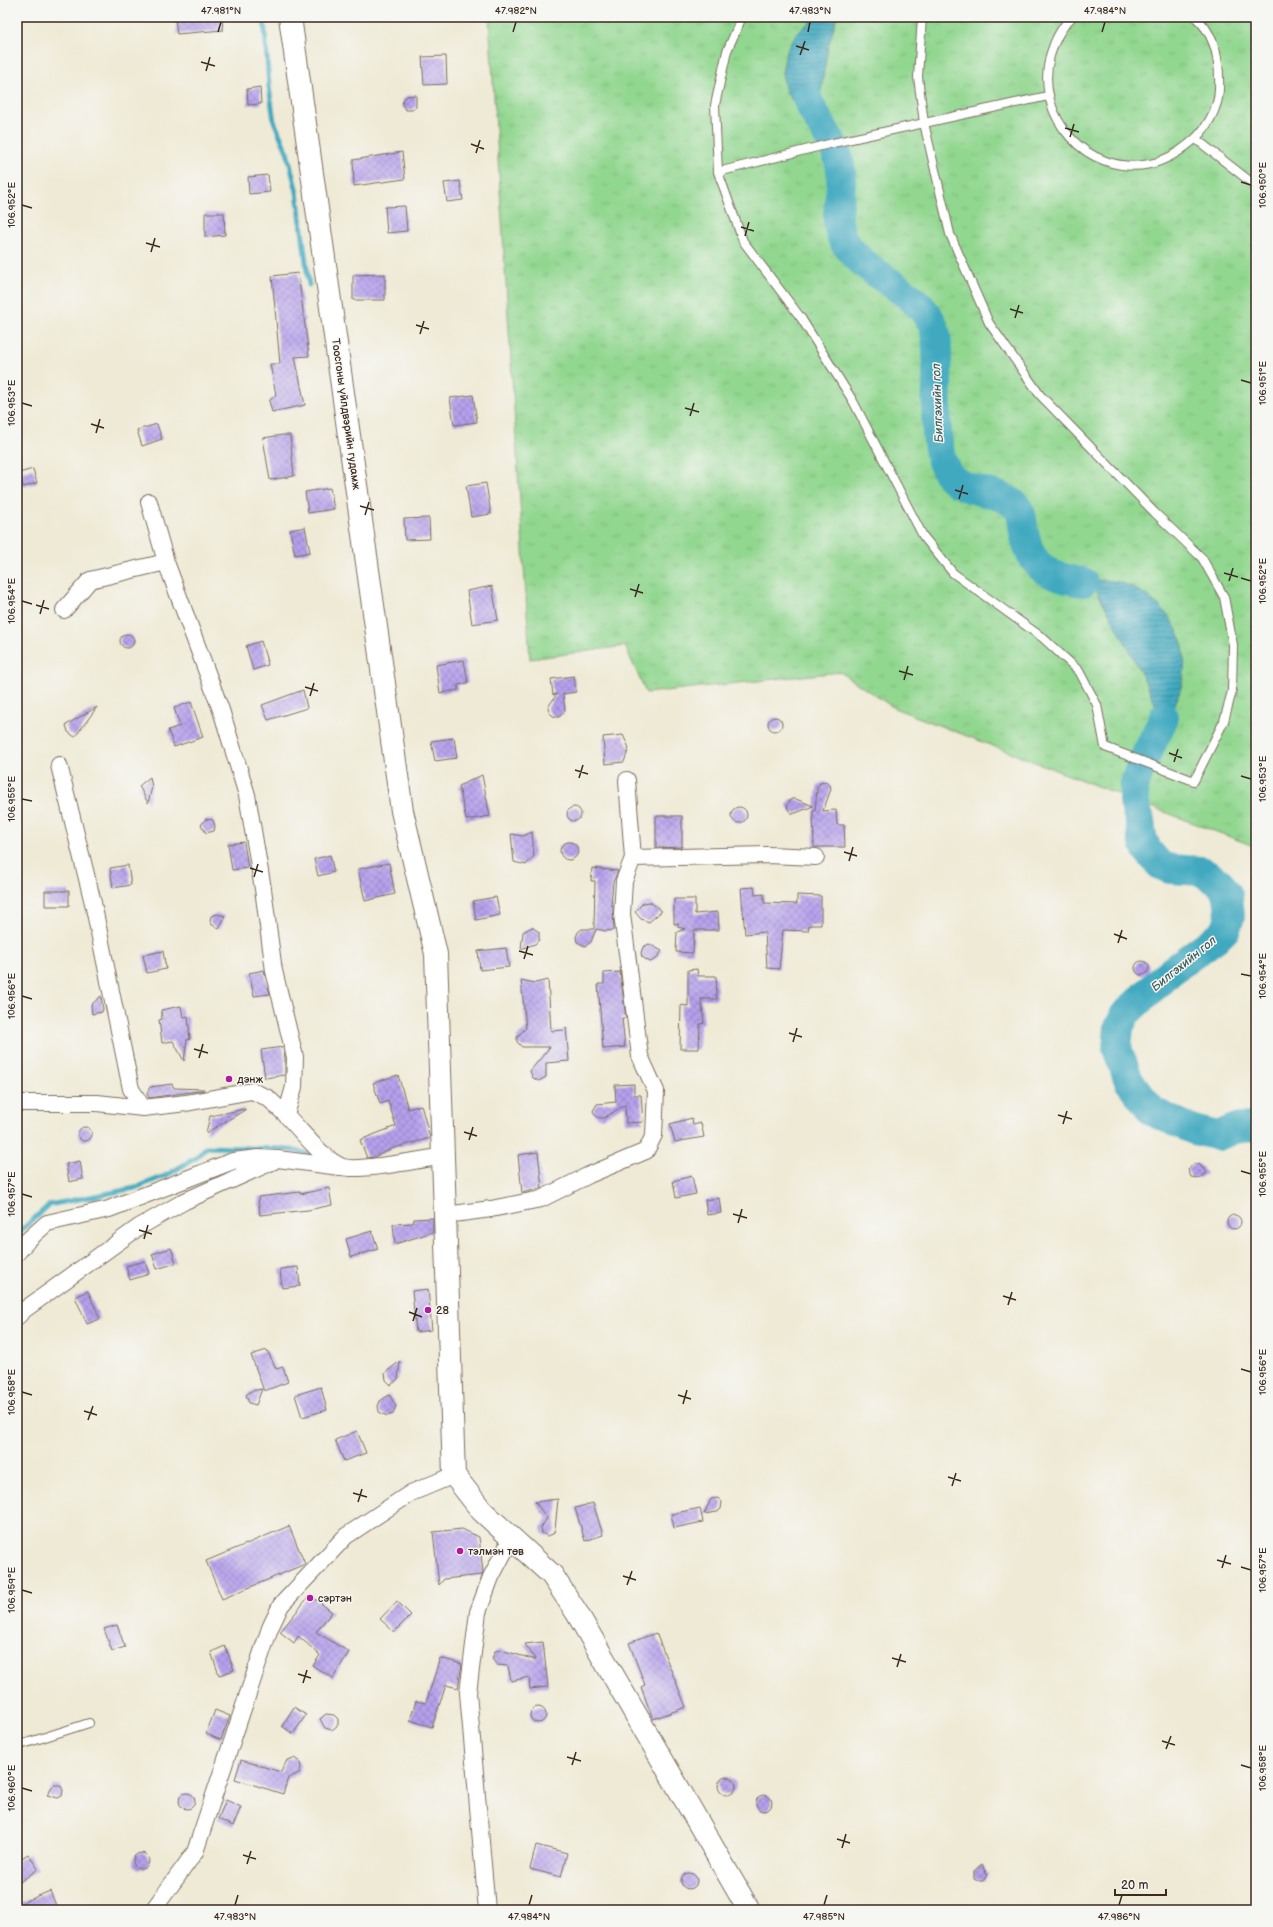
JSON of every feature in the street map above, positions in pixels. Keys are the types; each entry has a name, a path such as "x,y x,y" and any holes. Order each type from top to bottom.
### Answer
{"main road":[{"name":"Тоосгоны үйлдвэрийн гудамж","path":"290,17 402,811 436,954 454,1475"},
{"path":"454,1475 482,1511 552,1575 577,1613 749,1910"}],"street":[{"path":"149,502 166,562 221,710 247,795 263,889 274,971 295,1057 294,1087 286,1115"},
{"path":"64,610 90,580 166,562"},
{"path":"59,765 93,903 131,1089 143,1108"},
{"path":"446,1215 490,1209 541,1199 589,1175 646,1151 654,1135 656,1091 640,1056 622,914 624,881 633,858 627,780"},
{"path":"633,858 768,854 816,857"},
{"path":"17,1103 97,1103 143,1108 186,1103 252,1091 268,1098 329,1158 344,1167"},
{"path":"17,1253 28,1240 47,1224 109,1209 233,1160 258,1158 278,1159 364,1168 444,1156"},
{"path":"17,1317 24,1310 139,1227 185,1201 278,1159"},
{"path":"153,1910 195,1852 270,1628 280,1605 346,1536 412,1493 454,1475"},
{"path":"487,1910 468,1693 478,1612 491,1577 511,1539"}],"lane":[{"path":"742,17 727,51 715,105 718,172 743,241 801,318 853,401 923,536 953,572 1043,638 1079,671 1097,705 1105,747 1194,781 1224,721 1232,691 1233,645 1224,597 1202,558 1155,513 1040,395 989,323 950,234 924,124 918,77 922,17"},
{"path":"1066,19 1053,44 1046,70 1048,96 1057,121 1074,142 1096,157 1122,165 1149,164 1175,155 1196,138 1211,117 1219,93 1220,66 1212,42 1195,17"},
{"path":"718,172 833,143 1048,96"},
{"path":"1196,138 1256,186"},
{"path":"17,1746 89,1723"}],"green space":[{"path":"489,17 1256,17 1256,847 894,708 840,672 646,693 625,646 530,659"}],"water":[{"path":"816,17 837,17 828,47 818,109 820,117 830,132 825,133 786,92 782,73 786,52 796,34"},
{"path":"1046,569 1053,574 1070,579 1106,580 1127,585 1145,595 1161,608 1175,626 1182,644 1185,663 1182,682 1177,700 1169,719 1149,755 1144,754 1161,719 1131,653 1096,590 1085,585 1056,580 1043,573"}],"building":[{"path":"175,17 222,17 223,30 177,34"},
{"path":"446,56 447,84 424,85 422,57"},
{"path":"260,87 261,104 248,105 247,89"},
{"path":"416,95 416,107 412,110 406,110 402,105 403,100 407,96"},
{"path":"402,152 405,179 354,186 353,160"},
{"path":"268,175 270,192 249,194 248,177"},
{"path":"460,181 463,200 447,202 444,183"},
{"path":"405,206 407,231 387,233 385,207"},
{"path":"205,213 224,213 225,235 205,237"},
{"path":"298,273 309,356 295,357 305,405 272,412 269,401 276,395 270,364 280,364 272,276"},
{"path":"385,274 385,300 353,300 353,275"},
{"path":"473,395 477,422 454,425 450,398"},
{"path":"157,424 162,439 142,446 137,430"},
{"path":"290,435 294,476 270,480 263,438"},
{"path":"33,469 37,483 23,487 19,473"},
{"path":"486,483 491,514 471,517 466,486"},
{"path":"330,488 334,509 308,513 305,492"},
{"path":"429,518 430,539 405,540 404,519"},
{"path":"305,527 310,552 295,555 290,530"},
{"path":"492,586 498,620 472,624 467,591"},
{"path":"127,634 132,636 134,641 132,646 127,648 122,646 120,641 122,636"},
{"path":"261,641 268,665 253,670 246,646"},
{"path":"464,660 468,683 458,685 458,690 440,693 436,665"},
{"path":"574,676 576,692 563,694 565,711 559,717 553,716 549,712 548,707 557,694 553,695 551,679"},
{"path":"303,690 307,708 268,720 262,705"},
{"path":"191,702 203,737 174,747 168,730 180,726 174,708"},
{"path":"97,707 75,737 68,732 66,725"},
{"path":"772,717 778,717 782,721 782,727 778,731 772,731 768,727 768,721"},
{"path":"623,735 629,748 624,762 605,764 603,737"},
{"path":"454,738 457,758 435,761 431,741"},
{"path":"482,775 490,816 466,820 459,786"},
{"path":"150,777 152,787 148,803 139,786"},
{"path":"826,782 830,785 831,789 823,811 836,810 837,825 844,825 845,847 814,847 813,811 815,811 817,788 820,783"},
{"path":"791,799 796,799 813,806 796,813 791,813 787,805"},
{"path":"571,807 577,807 581,811 581,817 577,821 571,821 567,817 567,811"},
{"path":"739,807 745,809 747,815 745,821 739,823 733,821 731,815 733,809"},
{"path":"656,816 682,816 682,847 656,848"},
{"path":"206,819 213,820 215,826 214,831 206,833 201,825"},
{"path":"532,832 534,856 526,865 514,862 511,834 523,836"},
{"path":"244,842 248,868 232,870 228,844"},
{"path":"569,842 575,845 578,851 575,857 569,860 563,857 560,851 563,845"},
{"path":"330,855 334,872 318,876 314,859"},
{"path":"389,863 395,894 365,901 358,869"},
{"path":"128,865 131,885 113,888 110,868"},
{"path":"592,868 618,871 613,882 611,905 613,905 614,930 606,931 596,929 591,942 585,946 577,942 576,937 578,932 582,929 594,929 595,881 591,881"},
{"path":"754,887 755,895 764,894 764,903 797,904 797,895 821,896 821,925 809,925 808,931 783,930 779,969 767,968 765,932 745,934 741,888"},
{"path":"45,891 69,891 69,906 45,906"},
{"path":"496,897 500,915 476,920 473,901"},
{"path":"674,899 695,899 695,914 718,912 719,930 694,930 693,953 676,952 677,932 685,929 678,927 678,923 674,924"},
{"path":"650,902 662,911 649,922 641,919 635,912 643,903"},
{"path":"217,914 225,916 219,929 211,924 210,920 211,916"},
{"path":"532,927 539,932 539,940 535,944 521,949 523,932"},
{"path":"649,944 662,951 656,959 650,962 642,957 641,953 643,947"},
{"path":"506,948 509,967 480,970 478,951"},
{"path":"163,951 166,969 147,973 143,955"},
{"path":"1139,961 1145,961 1149,965 1149,971 1145,975 1139,975 1135,971 1135,965"},
{"path":"697,969 698,976 716,976 717,999 701,999 704,1023 700,1024 699,1049 680,1049 681,1005 688,1006 688,970"},
{"path":"264,970 270,994 254,996 249,973"},
{"path":"620,972 626,1018 622,1018 625,1047 603,1049 598,984 604,984 604,973"},
{"path":"521,980 535,983 548,980 551,1031 564,1030 566,1028 569,1061 546,1063 546,1077 539,1081 533,1078 530,1071 550,1047 522,1047 517,1042 517,1037 526,1028"},
{"path":"101,996 102,1012 92,1014 91,1005"},
{"path":"181,1006 183,1017 188,1016 190,1039 187,1040 184,1061 173,1041 162,1043 159,1020 162,1019 161,1010"},
{"path":"283,1047 285,1058 285,1075 265,1078 261,1050"},
{"path":"398,1075 408,1109 421,1105 430,1138 394,1148 374,1157 367,1158 360,1140 396,1126 388,1101 380,1104 373,1083"},
{"path":"172,1084 174,1088 204,1090 149,1098 147,1093 150,1087"},
{"path":"634,1084 634,1095 641,1095 643,1122 626,1123 625,1105 604,1118 599,1118 595,1115 593,1111 597,1104 616,1102 615,1085"},
{"path":"245,1110 206,1133 210,1116"},
{"path":"692,1118 693,1125 701,1123 704,1137 675,1142 670,1124"},
{"path":"85,1127 90,1129 92,1134 90,1139 85,1141 80,1139 78,1134 80,1129"},
{"path":"538,1152 542,1188 522,1193 518,1155"},
{"path":"80,1161 83,1179 69,1182 66,1164"},
{"path":"1193,1164 1199,1164 1207,1173 1199,1178 1191,1177 1188,1170"},
{"path":"692,1176 696,1194 676,1198 673,1181"},
{"path":"329,1188 332,1205 308,1210 260,1215 258,1197 300,1192 300,1194"},
{"path":"719,1198 721,1213 707,1215 705,1200"},
{"path":"1231,1215 1237,1215 1241,1219 1241,1225 1237,1229 1231,1229 1227,1225 1227,1219"},
{"path":"433,1218 433,1232 395,1244 393,1224 413,1223 414,1219"},
{"path":"372,1231 378,1249 351,1257 346,1239"},
{"path":"171,1248 176,1263 157,1269 152,1254"},
{"path":"145,1261 149,1274 130,1280 126,1266"},
{"path":"298,1267 300,1286 282,1288 280,1269"},
{"path":"428,1289 432,1330 416,1332 412,1291"},
{"path":"88,1291 100,1319 87,1324 75,1297"},
{"path":"267,1350 276,1369 283,1367 288,1382 264,1391 251,1355"},
{"path":"400,1361 398,1379 391,1385 386,1380 385,1373"},
{"path":"321,1387 327,1410 302,1417 295,1395"},
{"path":"262,1389 256,1405 249,1403 246,1395 251,1391"},
{"path":"389,1395 396,1406 393,1414 387,1416 379,1412 378,1406 380,1401"},
{"path":"357,1431 366,1453 344,1461 335,1440"},
{"path":"718,1498 722,1502 721,1509 717,1512 704,1514 711,1499"},
{"path":"558,1499 555,1530 553,1534 547,1536 542,1533 541,1528 547,1518 535,1502"},
{"path":"593,1503 603,1535 585,1541 575,1508"},
{"path":"700,1508 703,1522 674,1528 671,1514"},
{"path":"289,1526 305,1564 222,1599 206,1561"},
{"path":"462,1529 479,1537 483,1572 482,1575 444,1579 439,1585 433,1532"},
{"path":"310,1595 332,1612 316,1632 349,1652 333,1678 313,1666 320,1655 298,1636 294,1643 280,1632"},
{"path":"397,1601 411,1615 394,1632 380,1619"},
{"path":"117,1625 125,1647 112,1651 104,1629"},
{"path":"656,1633 686,1707 653,1719 641,1687 645,1685 629,1643"},
{"path":"543,1642 548,1687 530,1689 529,1677 511,1681 508,1666 497,1665 492,1659 495,1651 501,1650 536,1660 525,1644"},
{"path":"225,1646 234,1670 219,1675 211,1652"},
{"path":"440,1658 462,1664 458,1688 446,1685 432,1727 410,1720 416,1701 426,1703"},
{"path":"294,1707 306,1715 293,1734 282,1726"},
{"path":"538,1707 545,1712 546,1715 541,1722 538,1723 531,1718 530,1715 535,1708"},
{"path":"215,1710 230,1716 221,1740 206,1734"},
{"path":"326,1714 334,1715 338,1719 338,1725 332,1730 325,1728 320,1719"},
{"path":"294,1758 300,1762 301,1768 299,1773 288,1778 283,1794 235,1779 241,1760 281,1772 287,1760"},
{"path":"723,1777 731,1777 736,1782 734,1793 731,1795 723,1795 718,1790 718,1782"},
{"path":"54,1785 60,1785 63,1790 62,1796 58,1798 47,1795"},
{"path":"187,1793 194,1798 195,1801 190,1808 187,1809 180,1804 179,1801 184,1794"},
{"path":"761,1795 767,1795 772,1800 770,1809 767,1811 761,1811 756,1806 756,1800"},
{"path":"226,1800 241,1807 233,1826 218,1819"},
{"path":"536,1845 567,1853 561,1877 530,1869"},
{"path":"141,1853 148,1858 149,1861 144,1868 141,1869 134,1864 133,1861 138,1854"},
{"path":"28,1854 38,1869 17,1884 17,1861"},
{"path":"982,1865 987,1875 983,1881 980,1881 974,1878 974,1871"},
{"path":"689,1873 696,1878 697,1881 692,1888 689,1889 682,1884 681,1881 686,1874"},
{"path":"50,1891 58,1910 17,1910 17,1905"}],"waterway":[{"path":"264,17 269,86 274,121 287,152 297,192 309,285"},
{"name":"Билгэхийн гол","path":"807,98 831,141 839,160 841,170 841,188 838,207 838,226 845,243 854,255 866,265 916,302 926,313 933,325 937,347 937,431 942,460 947,472 954,480 962,485 994,494 1012,503 1021,513 1028,548 1039,565 1053,575 1083,582"},
{"name":"Билгэхийн гол","path":"1164,717 1140,768 1134,788 1134,802 1140,821 1142,837 1147,850 1160,865 1170,869 1201,871 1220,883 1228,895 1230,916 1226,929 1220,935 1170,972 1126,1013 1119,1027 1117,1048 1129,1081 1153,1112 1194,1130 1218,1136 1234,1129 1256,1125"},
{"path":"17,1234 49,1205 135,1188 167,1175 197,1157 206,1147 286,1149 319,1156"}],"place":[{"name":"дэнж","path":"229,1079"},
{"name":"28","path":"428,1310"},
{"name":"тэлмэн төв","path":"460,1551"},
{"name":"сэртэн","path":"310,1598"}]}
